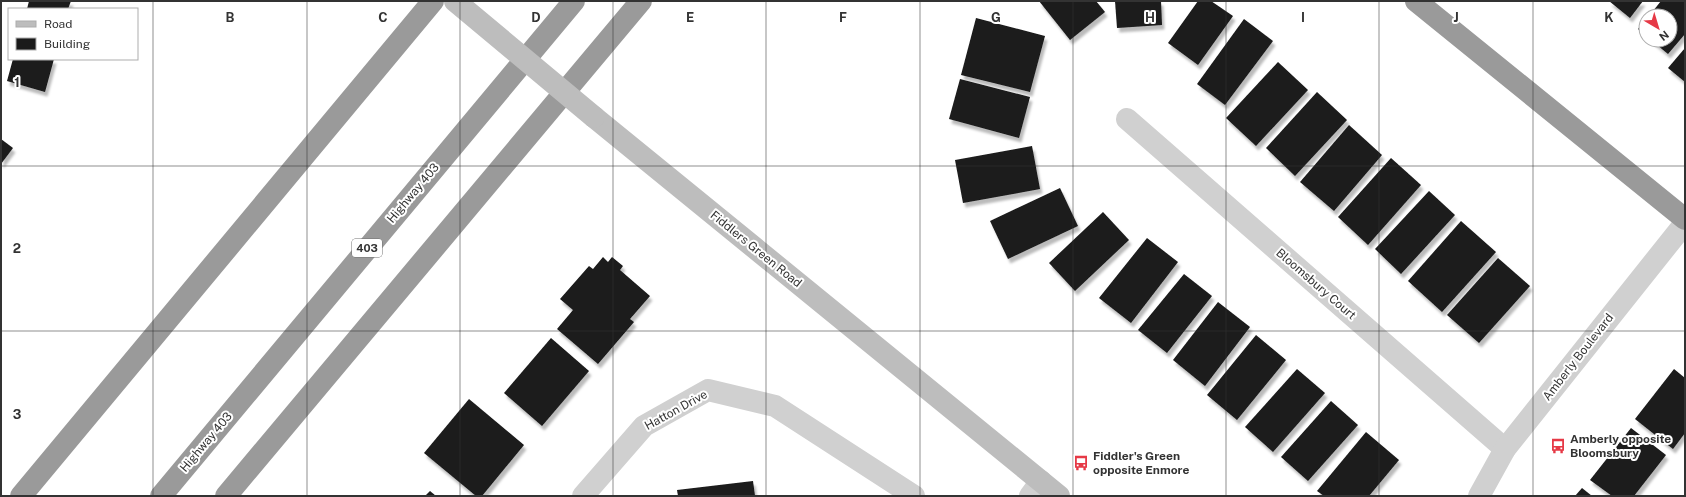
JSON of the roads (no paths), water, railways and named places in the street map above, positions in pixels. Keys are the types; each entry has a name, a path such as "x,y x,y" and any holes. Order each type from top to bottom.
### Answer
{"highway":[{"path":"21,496 433,1"},
{"name":"Highway 403","path":"161,496 574,1"},
{"path":"226,496 641,1"},
{"path":"1416,1 1685,219"}],"main road":[{"name":"Fiddlers Green Road","path":"455,1 1035,489 1059,496"}],"street":[{"name":"Bloomsbury Court","path":"1127,119 1506,449"},
{"name":"Amberly Boulevard","path":"1479,496 1506,449 1685,223"},
{"name":"Hatton Drive","path":"583,496 644,426 708,390 775,406 914,496"}],"place":[{"name":"Amberly opposite Bloomsbury","path":"1558,446"},
{"name":"Fiddler's Green opposite Enmore","path":"1081,463"}]}
